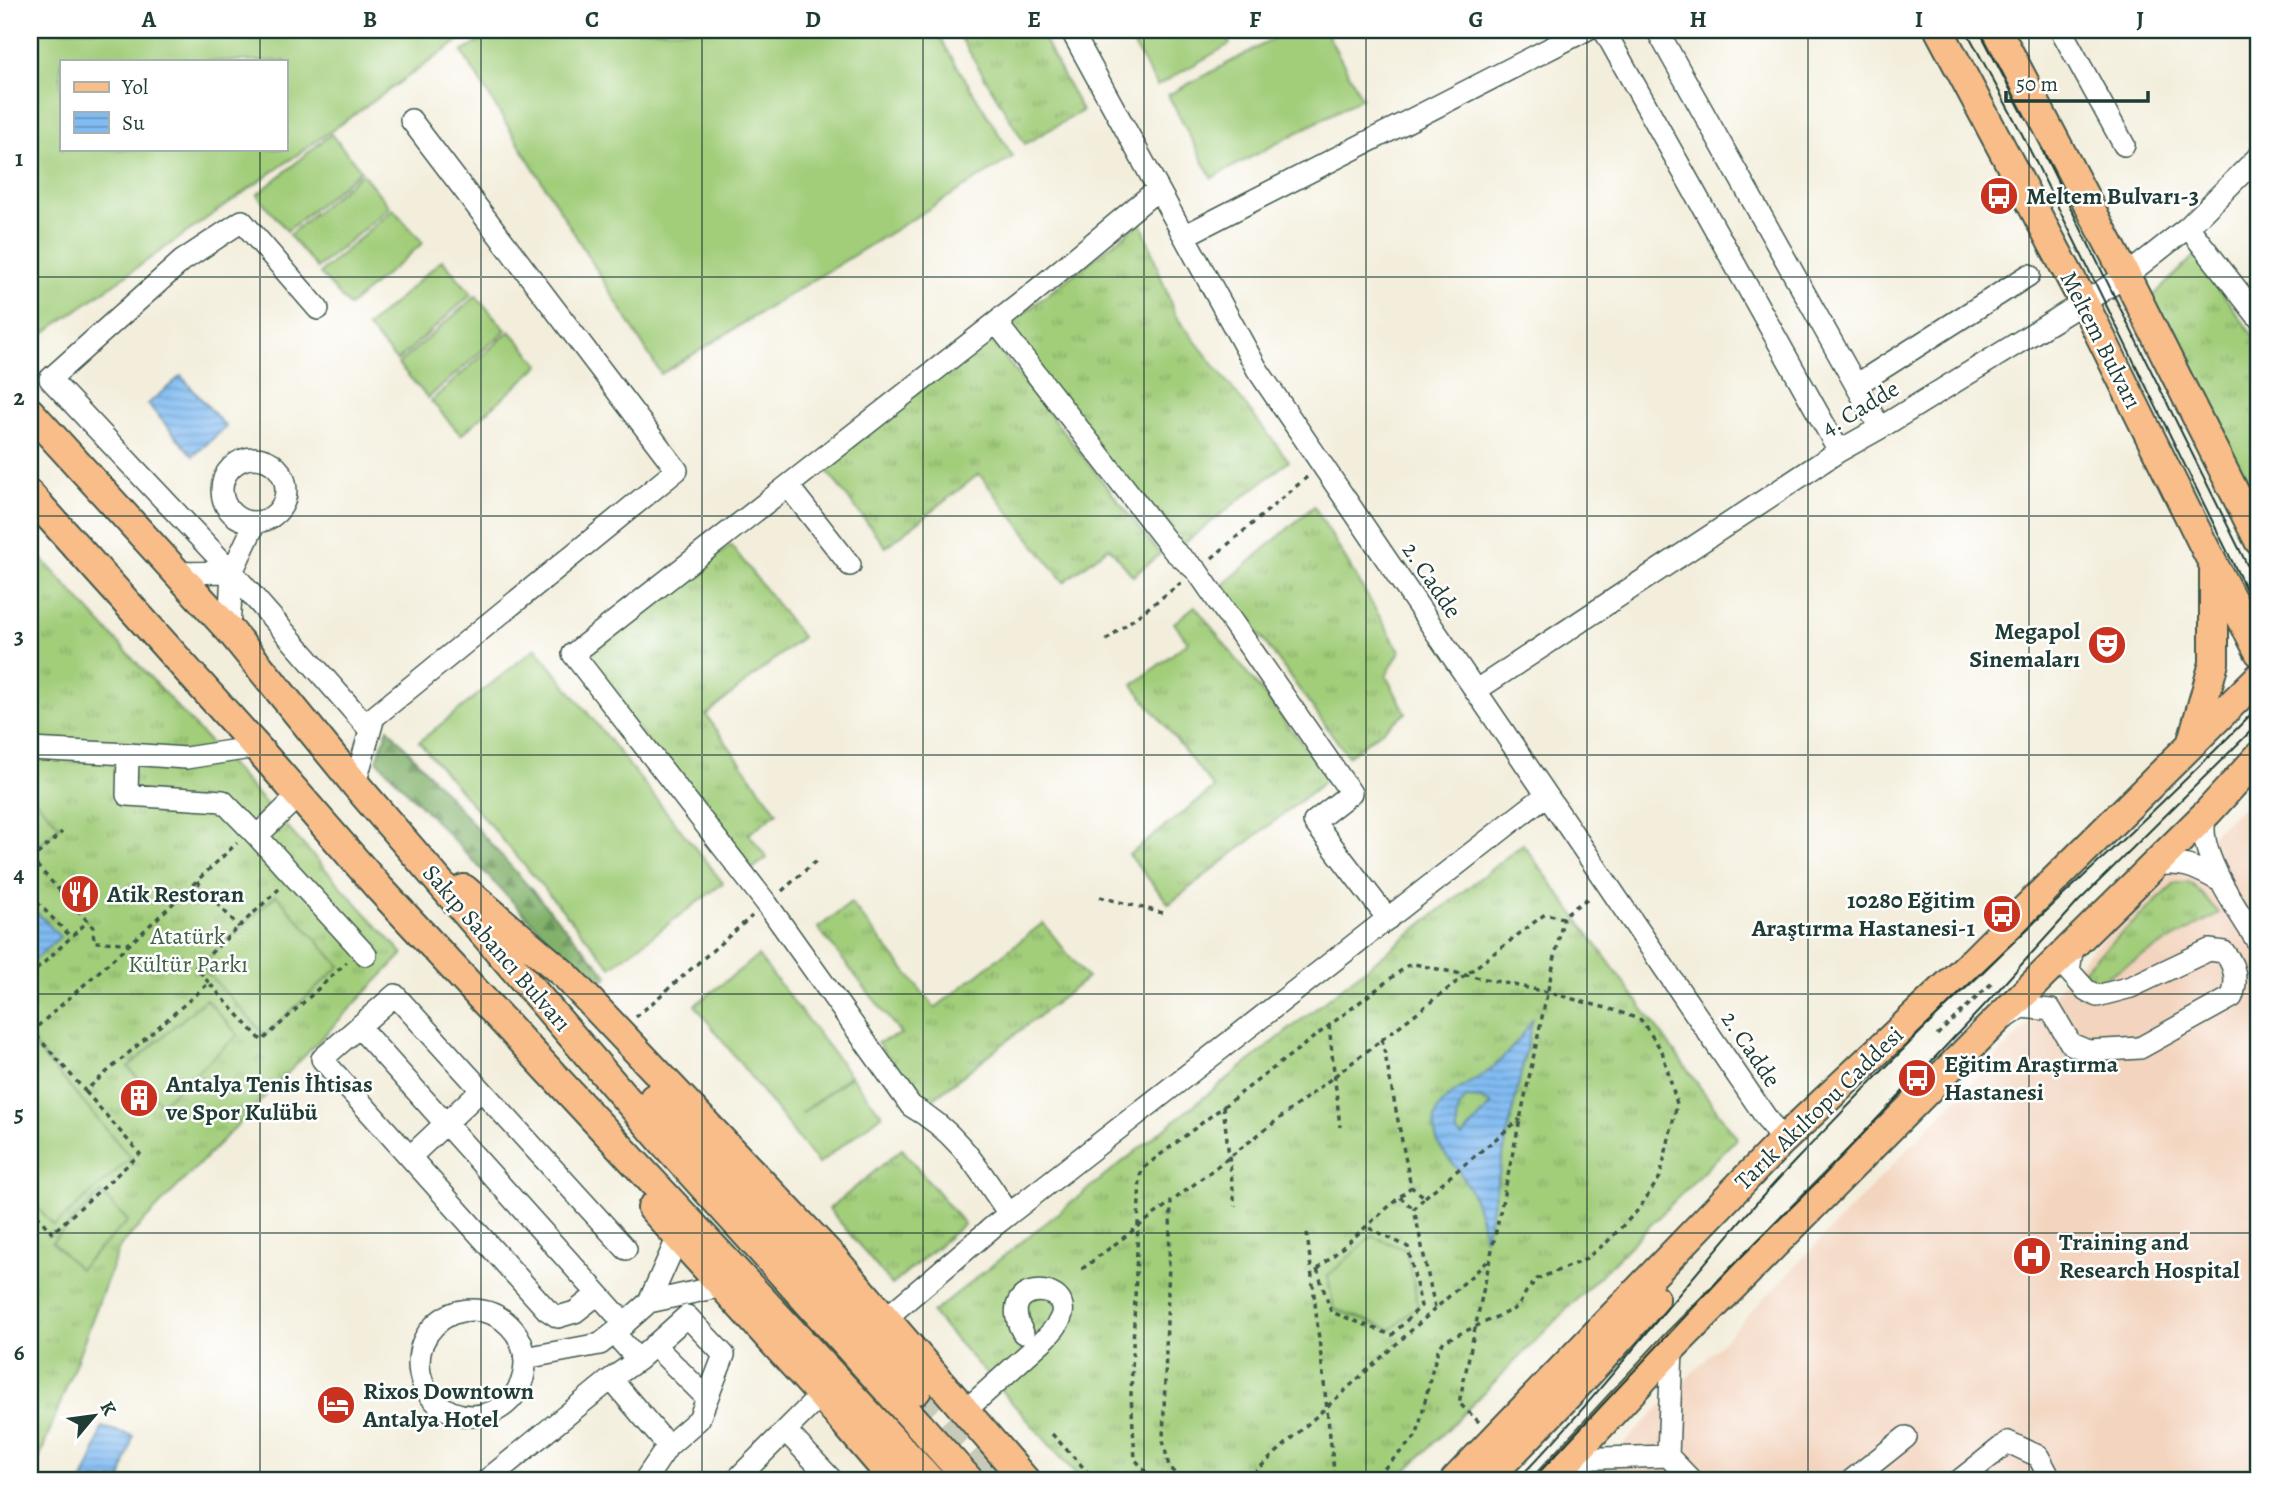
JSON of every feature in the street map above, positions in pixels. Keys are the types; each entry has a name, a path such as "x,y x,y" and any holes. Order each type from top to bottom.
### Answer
{"main road":[{"name":"Meltem Bulvarı","path":"1939,30 2084,303 2259,652"},
{"path":"1997,30 2126,276 2259,540"},
{"name":"Sakıp Sabancı Bulvarı","path":"30,412 229,631 377,810 666,1144 969,1480"},
{"name":"Sakıp Sabancı Bulvarı","path":"30,495 257,747 380,889 929,1480"},
{"path":"2191,744 2214,663 2214,565"},
{"name":"Tarık Akıltopu Caddesi","path":"1455,1480 1782,1141 1973,961 2259,677"},
{"path":"1550,1480 1672,1348 2014,1003 2208,812 2259,756"},
{"path":"2232,785 2259,776"},
{"path":"377,810 443,872 566,976 834,1259 1025,1480"},
{"path":"443,872 737,1188 917,1390"},
{"path":"380,889 565,1112 821,1395 894,1480"},
{"path":"1486,1480 1560,1405 1668,1284 1732,1191"}],"street":[{"name":"2. Cadde","path":"1071,30 1257,369 1782,1141"},
{"path":"1184,236 1587,30"},
{"path":"1604,30 1839,451"},
{"path":"1657,30 1880,428"},
{"path":"2061,30 2123,145"},
{"path":"355,784 374,717 677,471 411,120"},
{"name":"4. Cadde","path":"1475,691 1839,451 2126,276 2188,227 2259,156"},
{"path":"1009,1214 971,1158 950,1133 911,1106 767,904 573,654 1002,317 1158,189"},
{"path":"318,309 242,221 183,261 50,379 232,572 370,730"},
{"path":"2188,227 2259,318"},
{"path":"1856,385 2029,275"},
{"path":"1002,317 1002,330 1174,551 1197,571 1351,793 1314,822 1388,919"},
{"path":"788,486 850,565"},
{"path":"229,631 232,572 255,523"},
{"path":"176,573 232,572"},
{"path":"30,748 186,758 257,747"},
{"path":"128,754 127,795 223,801 366,956"},
{"path":"254,833 298,796"},
{"path":"886,1318 1009,1214 1546,796"},
{"path":"2208,812 2204,830 2208,850 2220,881 2259,944"},
{"path":"2152,866 2169,862 2190,866 2220,881"},
{"path":"1987,1030 2022,1007 2051,1010 2071,1044 2088,1051 2140,1048 2232,997 2236,986 2232,963 2224,952 2209,950 2131,986 2097,996 2086,990 2069,971 2073,945"},
{"path":"598,1294 575,1312 558,1317 547,1310 322,1059 395,995 626,1249"},
{"path":"359,1027 598,1294 638,1360"},
{"path":"410,1157 481,1090"},
{"path":"525,1358 600,1344 649,1301 678,1237"},
{"path":"649,1301 722,1286"},
{"path":"966,1410 1058,1325 1063,1306 1055,1295 1045,1290 1023,1297 1016,1306 1015,1315 1023,1333"},
{"path":"467,1310 487,1312 506,1322 519,1338 525,1358 523,1378 513,1397 497,1410 477,1416 457,1414 438,1404 425,1388 419,1368 421,1347 431,1329 447,1315 467,1310"},
{"path":"486,1480 611,1378 638,1360 687,1316 724,1355 699,1419 668,1446 645,1480"},
{"path":"654,1345 707,1398"},
{"path":"1672,1348 1668,1456 1691,1480"},
{"path":"611,1378 668,1446"},
{"path":"737,1480 821,1395"},
{"path":"786,1431 832,1480"},
{"path":"1852,1480 1906,1437"},
{"path":"1960,1480 2008,1442 2038,1456 2051,1480"},
{"path":"1571,1459 1668,1456"}],"path":[{"path":"1106,640 1197,571 1322,464"},
{"path":"62,832 30,860 93,927 94,942 131,943"},
{"path":"30,1207 52,1233 140,1154 31,1031 254,833"},
{"path":"619,1032 818,859"},
{"path":"293,876 196,967 262,1041 343,967"},
{"path":"197,881 239,927"},
{"path":"1496,1438 1459,1403 1564,915 1607,884"},
{"path":"30,895 71,937"},
{"path":"1100,897 1163,913"},
{"path":"1082,1269 1545,914 1563,919"},
{"path":"30,971 32,974 88,921"},
{"path":"1973,961 2014,1003"},
{"path":"1152,1480 1135,1458 1131,1395 1140,1176 1143,1168 1407,966 1414,964 1548,992 1641,1020 1662,1051 1677,1104 1660,1177 1637,1210 1607,1242 1584,1261 1537,1279 1518,1307 1444,1341 1438,1350 1417,1435 1373,1480"},
{"path":"1937,1035 1994,981"},
{"path":"85,1091 209,982"},
{"path":"1329,1025 1340,1127"},
{"path":"1382,1039 1411,1187 1425,1197"},
{"path":"1223,1106 1234,1206"},
{"path":"1415,1209 1425,1197 1520,1119"},
{"path":"1312,1273 1411,1187"},
{"path":"1399,1197 1415,1209 1435,1309"},
{"path":"1171,1202 1163,1440 1169,1467 1181,1480"},
{"path":"1317,1269 1331,1312 1392,1335 1421,1306 1408,1247 1367,1227"},
{"path":"1307,1233 1335,1480"},
{"path":"1246,1480 1490,1260"},
{"path":"1052,1434 1095,1480"}],"shaded area":[{"name":"Training and Research Hospital","path":"2259,806 2259,1480 1589,1480 2021,1032 2092,949 2225,822 2242,808"}],"green space":[{"path":"30,30 474,30 30,343"},
{"path":"499,30 935,30 1013,157 661,374 462,52"},
{"path":"956,30 1039,30 1082,111 1025,144"},
{"path":"1125,30 1221,30 1230,44 1157,86"},
{"path":"1290,30 1325,30 1362,98 1212,178 1168,95"},
{"path":"331,134 361,170 287,231 257,195"},
{"path":"362,173 390,207 317,268 289,235"},
{"path":"393,209 423,243 349,306 320,273"},
{"path":"1141,222 1175,315 1289,461 1174,551 1002,330"},
{"path":"2195,255 2259,344 2259,500 2146,303"},
{"path":"442,260 472,294 397,361 367,327"},
{"path":"476,296 506,330 428,398 398,364"},
{"path":"510,331 540,365 461,435 431,401"},
{"path":"988,336 1160,554 1133,576 1109,547 1064,582 979,474 886,547 823,466"},
{"path":"1314,506 1400,651 1386,676 1406,713 1348,756 1223,585"},
{"path":"731,545 802,637 706,715 777,812 749,834 767,858 748,872 584,659"},
{"name":"Atatürk Kültür Parkı","path":"30,546 403,954 120,1246 31,1480 30,1480"},
{"path":"1195,606 1329,778 1169,904 1129,855 1214,788 1133,685 1188,642 1174,623"},
{"path":"536,648 723,883 611,967 419,742"},
{"path":"388,728 608,976 595,988 377,760"},
{"path":"30,794 60,826 30,854"},
{"path":"1523,844 1737,1138 1397,1480 1081,1480 932,1313"},
{"path":"2190,882 2219,913 2093,984 2081,971 2175,884"},
{"path":"276,895 340,966 265,1035 200,965"},
{"path":"851,903 935,1008 1043,923 1087,978 925,1105 877,1043 901,1034 818,928"},
{"path":"758,956 850,1075 801,1114 851,1076 882,1115 818,1164 695,1005"},
{"path":"206,999 238,1035 161,1104 128,1067"},
{"path":"33,1044 131,1158 54,1226 30,1199 30,1047"},
{"path":"902,1149 964,1224 892,1285 829,1209"},
{"path":"101,1193 128,1221 79,1269 52,1242"},
{"path":"1372,1236 1406,1250 1418,1305 1392,1329 1334,1309 1328,1276"}],"water":[{"path":"181,376 226,427 193,456 148,404"},
{"path":"30,905 60,937 33,961 30,958"},
{"path":"1533,1018 1485,1239 1473,1196 1440,1147 1434,1123 1443,1103 1492,1068 1515,1045","holes":["1466,1098 1481,1099 1492,1104 1462,1137 1457,1133 1460,1105"]},
{"path":"102,1427 133,1436 121,1480 83,1480 92,1460"}],"tunnel":[{"path":"917,1390 999,1480"}],"tram line":[{"path":"1966,30 2021,132 2259,616"},
{"path":"1979,30 2024,116"},
{"path":"2042,150 2259,589"},
{"path":"1517,1480 1589,1402 1726,1238 1797,1159 1942,1011 2150,814 2259,706"},
{"path":"1532,1480 1736,1262 1822,1177 1993,996 2078,902 2259,723"}],"place":[{"name":"Meltem Bulvarı-3","path":"1999,196"},
{"name":"Megapol Sinemaları","path":"2107,645"},
{"name":"Atik Restoran","path":"80,894"},
{"name":"10280 Eğitim Araştırma Hastanesi-1","path":"2002,914"},
{"name":"Eğitim Araştırma Hastanesi","path":"1917,1078"},
{"name":"Antalya Tenis İhtisas ve Spor Kulübü","path":"139,1098"},
{"name":"Training and Research Hospital","path":"2032,1256"},
{"name":"Rixos Downtown Antalya Hotel","path":"336,1405"}]}
